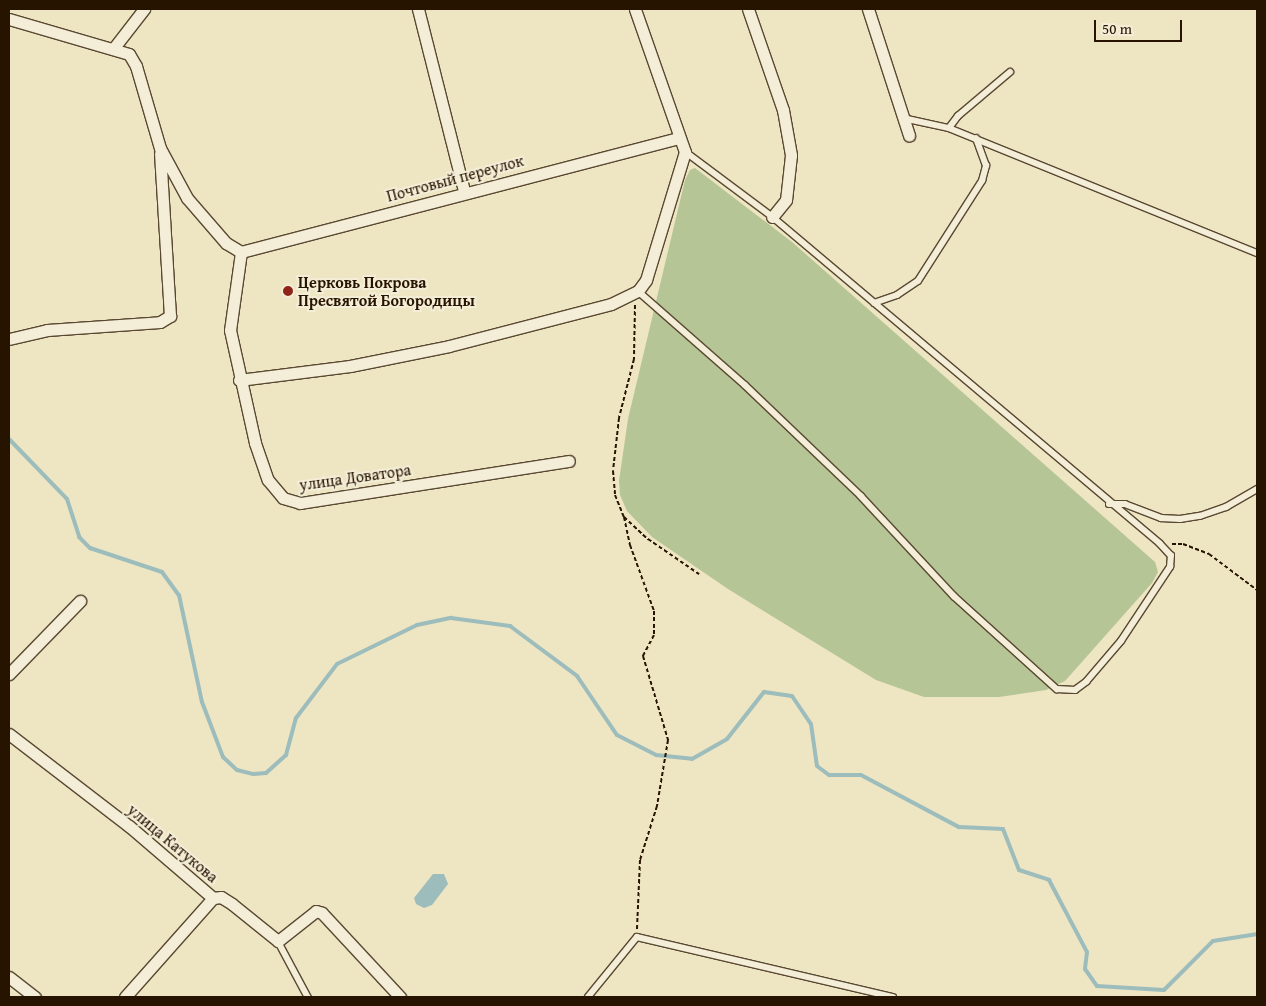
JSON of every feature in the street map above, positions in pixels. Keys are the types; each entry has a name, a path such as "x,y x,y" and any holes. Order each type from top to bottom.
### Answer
{"street":[{"path":"114,49 144,9"},
{"path":"418,9 464,191"},
{"path":"239,380 350,366 450,346 611,304 638,291 646,280 684,152 636,9"},
{"path":"748,9 783,110 791,155 786,200 772,217"},
{"path":"868,9 910,135"},
{"path":"9,19 129,54 136,66 160,148 187,198 226,242 241,252"},
{"name":"Почтовый переулок","path":"241,252 464,191 678,138"},
{"path":"9,339 47,330 160,322 170,316 160,148"},
{"name":"улица Доватора","path":"241,252 230,314 239,380 255,444 268,480 275,492 291,502 569,461"},
{"path":"9,674 80,601"},
{"name":"улица Катукова","path":"9,734 129,826 213,898 221,897 232,904 278,941"},
{"path":"125,997 213,898"},
{"path":"278,941 316,911 322,913 400,997"},
{"path":"9,976 35,997"}],"lane":[{"path":"949,128 958,116 1010,72"},
{"path":"903,118 949,128 1257,252"},
{"path":"874,303 897,295 918,281 982,181 986,166 976,139"},
{"path":"638,291 745,385 861,496 954,596 1057,689 1066,692 1080,686 1121,641 1170,567 1171,556 1160,544 1108,504 772,217 684,152"},
{"path":"1108,504 1125,504 1161,518 1180,519 1200,516 1226,507 1257,489"},
{"path":"588,997 637,937 893,997"},
{"path":"278,941 308,997"}],"path":[{"path":"637,937 640,860 657,806 668,740 644,656 654,635 654,611 630,545 624,516 615,495 613,471 619,418 634,359 638,291"},
{"path":"624,516 648,539 699,574"},
{"path":"1160,544 1183,544 1210,554 1257,590"}],"green space":[{"path":"695,168 792,242 1155,562 1158,572 1152,583 1065,681 1046,690 999,697 924,697 876,680 728,589 652,537 627,511 620,495 619,481 628,419 685,180 690,170"}],"water":[{"path":"433,874 444,874 448,884 432,905 424,908 416,904 414,898"}],"waterway":[{"path":"9,439 67,499 79,537 90,548 162,572 179,595 202,702 223,757 237,770 253,774 266,773 286,755 296,718 337,664 417,625 451,618 510,626 577,676 617,735 656,755 692,759 727,739 764,692 792,696 811,724 817,766 829,775 861,775 959,827 1003,829 1019,870 1049,880 1087,952 1085,969 1097,986 1164,990 1213,941 1257,934"}],"place":[{"name":"Церковь Покрова Пресвятой Богородицы","path":"288,291"}]}
